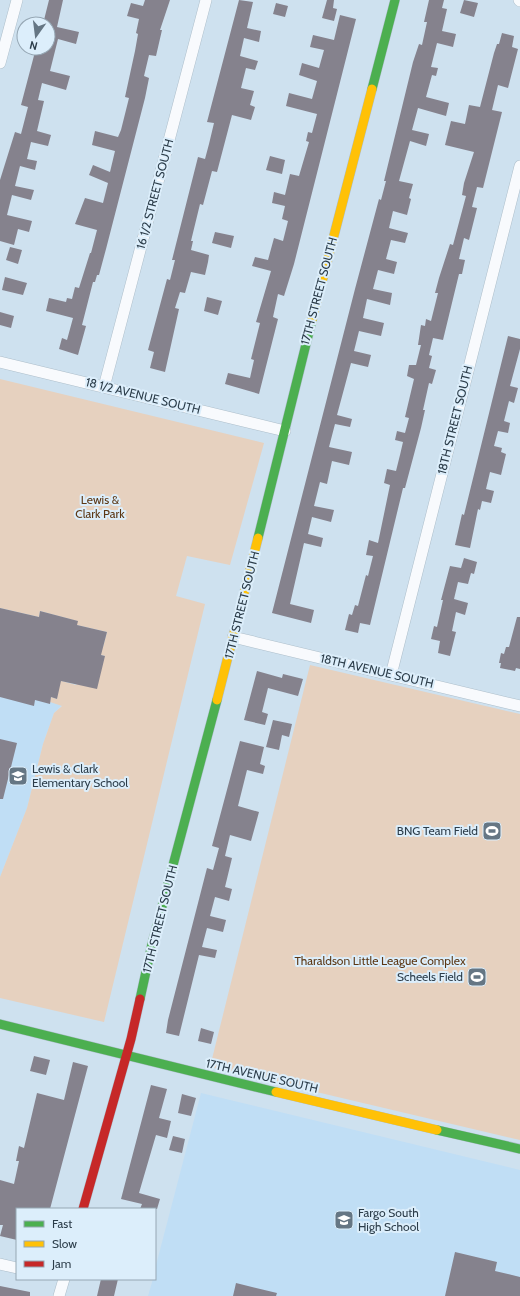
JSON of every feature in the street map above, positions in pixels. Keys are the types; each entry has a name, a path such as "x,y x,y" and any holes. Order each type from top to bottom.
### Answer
{"street":[{"path":"0,63 17,0"},
{"name":"16 1/2 STREET SOUTH","path":"104,387 206,0"},
{"name":"17TH STREET SOUTH","path":"83,1208 127,1056 152,944 233,637 305,346 395,0"},
{"name":"18TH STREET SOUTH","path":"391,674 520,166"},
{"name":"18 1/2 AVENUE SOUTH","path":"0,362 285,431"},
{"name":"18TH AVENUE SOUTH","path":"233,637 520,706"},
{"name":"17TH AVENUE SOUTH","path":"0,1024 127,1056 520,1148"},
{"path":"0,1264 16,1268"},
{"path":"59,1296 63,1280"}],"shaded area":[{"name":"Lewis & Clark Elementary School","path":"0,689 62,705 54,713 43,744 27,808 0,877"},
{"name":"Fargo South High School","path":"201,1093 520,1170 520,1296 148,1296 153,1280 156,1280 156,1265"}],"green space":[{"name":"Lewis & Clark Park","path":"0,379 264,443 230,565 187,556 176,596 205,604 104,1022 0,998 0,877 27,808 43,744 54,713 62,706 50,702 51,697 57,699 58,680 76,685 105,656 98,654 103,647 107,632 77,625 77,621 40,611 39,617 0,608"},
{"name":"Tharaldson Little League Complex","path":"310,665 520,714 520,1140 210,1067"}],"building":[{"path":"49,0 63,0 57,27 79,32 76,44 58,39 56,47 56,16 45,16"},
{"path":"145,0 170,0 160,30 162,30 156,56 149,55 144,76 149,78 145,98 99,275 97,275 95,282 93,282 82,325 86,326 78,355 59,349 62,338 67,340 73,318 46,311 49,298 66,302 67,298 72,299 75,287 79,288 91,253 97,230 75,224 85,198 103,203 108,183 89,175 93,165 110,172 115,151 92,145 95,131 118,137 121,130 129,98 125,97 135,51 138,34 136,33 139,19 127,16 131,3 143,6"},
{"path":"239,0 253,2 247,28 261,31 259,42 244,38 240,56 258,61 255,70 246,68 241,88 254,91 250,105 255,107 251,120 232,115 217,172 212,171 203,205 200,204 191,241 193,241 191,250 209,255 208,262 205,275 191,272 185,293 180,292 175,308 179,309 165,372 150,368 154,352 148,350 167,279 170,280 175,260 172,260 198,157 205,159 209,144 214,123 207,122"},
{"path":"327,0 334,0 333,8 337,9 334,21 322,18"},
{"path":"429,0 444,0 442,8 447,9 442,31 456,34 453,47 437,43 431,67 438,68 436,76 432,75 426,97 449,103 446,116 418,108 412,130 429,134 426,146 410,141 399,181 413,184 409,198 411,199 407,215 393,211 389,228 408,233 405,243 391,240 386,259 397,262 394,274 378,270 373,289 392,293 390,305 367,299 363,318 384,323 381,336 359,331 354,351 371,355 368,367 351,363 337,415 352,419 350,427 335,424 329,447 352,452 349,465 332,461 327,484 320,482 314,506 334,510 331,522 312,517 308,534 323,538 321,547 304,543 290,604 314,610 311,623 272,613 355,289 379,199 381,200 386,181 384,181 413,62 419,44 422,45 427,22 424,22"},
{"path":"464,0 478,3 474,17 460,13"},
{"path":"276,3 288,6 285,17 273,14"},
{"path":"340,15 356,19 294,264 284,296 278,294 273,317 278,319 259,394 225,384 228,373 250,378 254,360 251,359 260,323 256,322 271,271 252,266 255,257 268,260 274,238 283,241 288,221 282,219 285,206 272,203 274,192 285,195 290,174 299,176 309,142 306,141 308,132 312,133 317,114 286,106 289,93 312,99 317,81 299,75 302,63 319,68 324,50 310,47 313,35 334,40"},
{"path":"502,33 514,36 512,47 518,49 508,88 498,85 492,110 502,112 483,188 477,187 472,207 477,208 469,240 464,238 459,259 465,260 462,274 459,274 443,340 433,338 429,355 432,356 429,368 436,370 432,384 429,383 421,428 405,488 403,488 370,625 360,623 358,633 345,630 349,614 352,615 355,605 358,606 366,575 368,576 373,556 366,555 369,540 378,543 390,485 384,483 387,469 396,471 403,442 395,440 397,431 405,433 409,418 405,417 414,379 407,376 409,365 416,365 421,345 418,345 421,325 425,326 426,319 431,321 438,293 435,293 439,278 450,244 453,245 466,196 462,195 464,183 474,152 445,145 451,121 465,124 469,105 480,107 494,53 497,44 499,44"},
{"path":"34,56 54,56 50,71 70,76 66,90 42,83 38,100 44,101 37,131 51,135 48,146 31,142 27,159 37,161 35,170 20,166 15,186 34,190 31,200 12,195 7,215 32,221 29,232 18,229 14,245 0,241 0,180 15,132 21,134 28,107 21,105"},
{"path":"270,156 285,160 282,174 266,170"},
{"path":"215,232 234,236 231,248 212,243"},
{"path":"10,247 22,250 18,264 6,260"},
{"path":"5,277 27,283 23,295 2,290"},
{"path":"207,297 222,301 218,315 204,311"},
{"path":"0,312 14,316 11,328 0,325"},
{"path":"508,336 520,339 520,349 510,386 518,388 514,403 509,401 504,421 510,423 508,433 498,431 494,446 502,448 501,452 506,454 501,475 490,472 486,489 494,491 491,503 482,501 480,510 478,509 470,548 455,545 462,514 464,515"},
{"path":"464,558 477,562 474,574 471,573 468,584 458,582 454,599 468,603 465,615 456,612 452,631 456,632 450,656 438,653 440,641 431,639 434,626 437,627 443,600 441,600 450,566 461,568"},
{"path":"0,608 39,617 40,611 78,621 77,625 107,632 101,655 105,656 97,689 61,681 57,699 51,697 50,704 35,700 34,706 0,697"},
{"path":"517,617 520,617 520,669 516,668 515,671 500,668 501,663 499,663 501,653 504,654 506,647 509,647"},
{"path":"257,671 282,678 283,674 303,679 298,696 268,688 262,712 268,714 265,725 244,720"},
{"path":"273,720 292,724 289,737 282,735 279,750 266,747"},
{"path":"0,739 17,743 3,799 0,799"},
{"path":"240,741 264,747 260,764 265,766 263,774 247,770 238,806 259,812 251,841 230,835 225,856 232,858 225,887 232,889 229,901 215,897 210,916 226,920 223,932 207,928 202,947 217,950 215,958 199,955 179,1036 166,1033 168,1020 207,868 213,870 219,848 212,846"},
{"path":"201,1028 214,1032 211,1044 198,1041"},
{"path":"34,1056 50,1060 46,1075 30,1071"},
{"path":"73,1062 88,1066 50,1208 16,1208 16,1240 0,1236 3,1225 0,1225 0,1180 14,1184 19,1161 16,1161 19,1146 24,1148 37,1093 64,1100"},
{"path":"151,1085 167,1089 159,1118 171,1121 167,1138 156,1135 139,1193 160,1199 157,1209 140,1208 142,1204 121,1199"},
{"path":"182,1094 196,1098 191,1116 178,1113"},
{"path":"173,1136 185,1139 182,1153 169,1150"},
{"path":"455,1252 497,1262 495,1271 520,1277 520,1296 445,1296"},
{"path":"101,1280 118,1280 114,1296 97,1296"},
{"path":"236,1283 277,1293 276,1296 233,1296"},
{"path":"0,1286 30,1292 30,1296 0,1296"}],"traffic: fast":[{"path":"372,89 395,0"},
{"path":"258,538 312,320"},
{"path":"140,999 152,944 217,700"},
{"path":"0,1024 276,1092"},
{"path":"437,1130 520,1149"}],"traffic: slow":[{"path":"312,320 372,89"},
{"path":"217,700 258,538"},
{"path":"276,1092 437,1130"}],"traffic: jam":[{"path":"83,1208 131,1039 140,999"}],"place":[{"name":"Lewis & Clark Elementary School","path":"18,776"},
{"name":"BNG Team Field","path":"492,831"},
{"name":"Scheels Field","path":"477,977"},
{"name":"Fargo South High School","path":"344,1220"}]}
